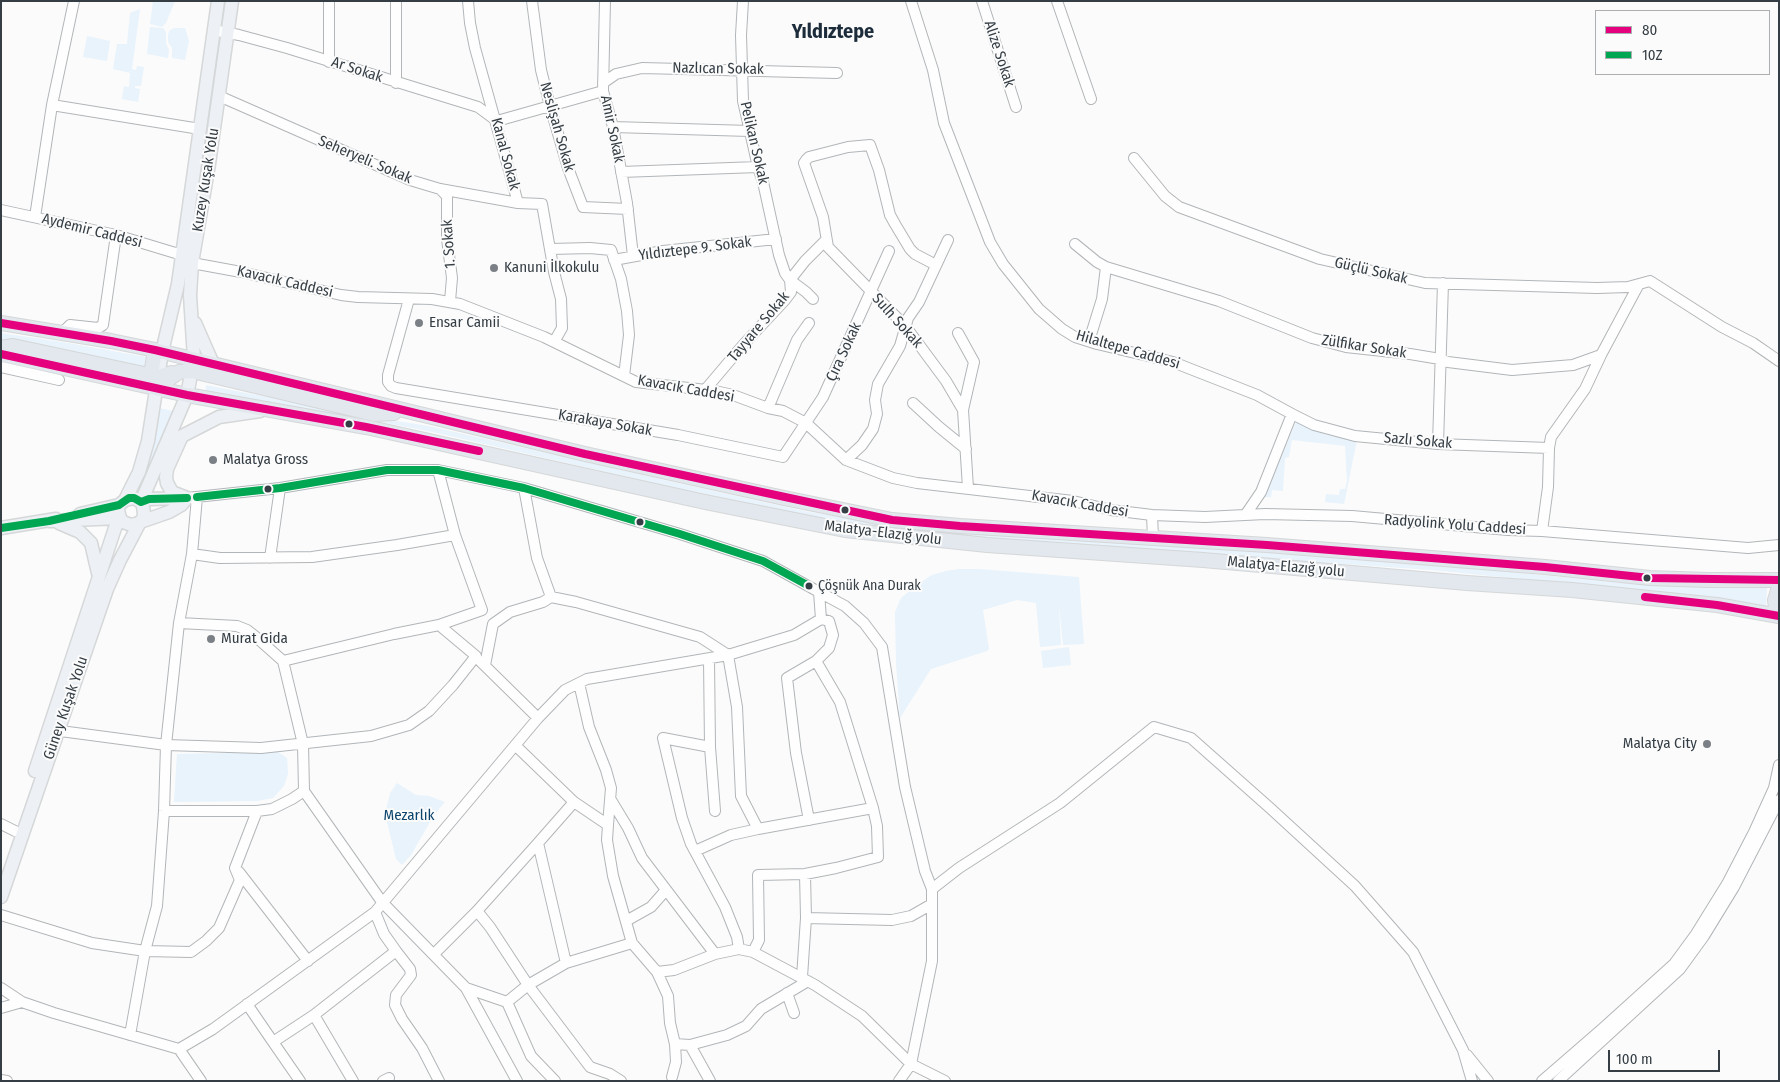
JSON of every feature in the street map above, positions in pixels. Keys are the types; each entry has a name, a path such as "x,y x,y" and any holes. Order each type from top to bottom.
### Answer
{"highway":[{"path":"1,324 111,341 158,351 196,367 374,414 407,412"},
{"path":"1,348 12,346 155,380 196,367 213,364 407,412 714,483 892,520 1545,566 1650,578 1779,580"},
{"path":"155,380 158,351"},
{"name":"Malatya-Elazığ yolu","path":"1,354 155,380 191,396 366,427 706,502 873,534 987,545 1203,560 1467,583 1572,590 1717,605 1778,618"},
{"path":"191,396 196,367"},
{"path":"1778,618 1775,600 1779,587"}],"main road":[{"name":"Kuzey Kuşak Yolu","path":"196,367 187,259 200,130 218,1"},
{"name":"Kuzey Kuşak Yolu","path":"158,351 187,259 219,96 232,1"},
{"path":"190,309 213,364"},
{"name":"Güney Kuşak Yolu","path":"1,897 115,528 139,472 148,441 155,380"},
{"path":"141,502 164,448 191,396"},
{"path":"164,448 182,436 219,417 268,410"},
{"path":"182,436 167,469 166,477 172,492 192,498"},
{"path":"1,528 122,508 134,498 141,502 144,509 140,522"},
{"path":"141,502 149,499 192,498"},
{"path":"122,508 123,522 131,525 169,512 192,498"},
{"path":"49,521 80,532 91,544 98,572 96,588"},
{"name":"Güney Kuşak Yolu","path":"1,874 53,730 72,694 107,590 140,522"}],"street":[{"path":"35,217 52,105 74,1"},
{"path":"329,1 329,62"},
{"path":"396,1 396,83"},
{"name":"Kanal Sokak","path":"468,1 475,48 518,204 542,204 554,272 561,299 562,328 554,342"},
{"name":"Neslişah Sokak","path":"532,1 541,70 550,106 568,168 584,207 628,209"},
{"path":"605,1 612,1"},
{"name":"Amir Sokak","path":"605,1 603,87 613,128 628,209 632,256"},
{"name":"Pelikan Sokak","path":"743,1 741,35 743,101 758,167 764,182 783,268 790,280"},
{"name":"Hilaltepe Caddesi","path":"911,1 933,70 944,123 996,253 1039,308 1062,329 1089,341 1173,362 1257,395 1292,414"},
{"name":"Alize Sokak","path":"982,1 1016,107"},
{"path":"1057,1 1091,99"},
{"name":"Ar Sokak","path":"213,30 287,48 478,107 496,121"},
{"name":"Nazlıcan Sokak","path":"496,121 550,106 603,87 616,74 642,68 837,73"},
{"name":"Seheryeli. Sokak","path":"219,96 410,180 518,204"},
{"path":"52,105 200,130"},
{"path":"613,128 750,131"},
{"name":"Sulh Sokak","path":"936,265 915,254 910,249 890,215 879,170 870,145 848,147 809,157 804,163 823,217 828,247 906,327 946,381 962,410 968,488"},
{"name":"Güçlü Sokak","path":"1134,158 1165,196 1186,210 1320,259 1381,272 1416,282 1597,288 1628,287 1650,281 1722,327 1753,343 1779,361"},
{"path":"621,172 758,167"},
{"name":"1. Sokak","path":"440,188 447,196 447,239 452,278 450,301"},
{"name":"Aydemir Caddesi","path":"1,210 116,235 187,259"},
{"path":"62,333 70,326 98,328 103,326 116,235"},
{"name":"Yıldıztepe 9. Sokak","path":"614,260 662,251 776,239"},
{"name":"Tayyare Sokak","path":"705,390 785,300 791,292 790,280 826,240"},
{"path":"846,460 862,445 873,429 877,414 875,400 878,384 900,346 908,318 919,302 948,240"},
{"name":"Zülfikar Sokak","path":"1075,244 1106,267 1218,300 1284,328 1326,342 1365,350 1512,370 1573,365 1601,355"},
{"path":"550,249 590,248 611,250 621,279 627,311 629,335 624,376"},
{"name":"Çıra Sokak","path":"806,423 823,398 889,251"},
{"name":"Kavacık Caddesi","path":"187,259 341,295 450,301 511,323 642,383 733,395 768,408 783,411 806,423 846,460 892,478 917,483 1073,501 1111,510 1152,515 1229,517 1246,514"},
{"path":"1089,341 1102,299 1106,267"},
{"path":"790,280 813,299"},
{"path":"1438,444 1443,283"},
{"name":"Radyolink Yolu Caddesi","path":"1246,514 1352,516 1508,530 1542,531 1548,487 1551,437 1585,389 1639,284"},
{"name":"Karakaya Sokak","path":"409,299 388,375 388,382 396,388 678,435 783,457 806,423"},
{"path":"768,408 797,340 809,323"},
{"path":"958,333 974,362 962,410"},
{"path":"1,367 59,380"},
{"path":"913,403 939,428 966,449"},
{"path":"1246,514 1260,492 1292,414"},
{"name":"Sazlı Sokak","path":"1292,414 1314,425 1341,433 1438,444 1549,448"},
{"path":"130,1035 145,951 156,906 164,811 166,745 179,623 192,554 192,498 280,488 387,470 438,470 524,488 764,561 845,606 864,623 882,647 905,787 925,871 932,889 932,961 911,1064 899,1081"},
{"path":"438,470 455,535 482,610 493,624"},
{"path":"270,558 280,488"},
{"path":"524,488 537,558 551,597"},
{"path":"1152,515 1153,538"},
{"path":"1542,531 1748,548 1779,545"},
{"path":"192,554 220,558 312,557 455,535"},
{"path":"818,592 821,619"},
{"path":"485,665 493,624 510,612 543,602 551,597 576,602 700,637 728,655 737,707 741,796 758,829"},
{"path":"283,661 439,625 482,610"},
{"path":"179,1049 213,1029 375,912 538,718 565,690 587,679 709,660 794,635 821,619 829,621 833,635 829,648 816,661 787,678 796,753 809,820"},
{"path":"179,623 237,626 247,630 283,661 303,744 304,791 382,902 466,988 516,1081"},
{"path":"439,625 476,656 538,718"},
{"path":"53,730 166,745 261,748 371,736 409,725 429,711 476,656"},
{"path":"709,660 710,748 715,811"},
{"path":"753,952 759,940 758,875 805,874 878,858 877,826 874,808 840,702 816,661"},
{"path":"579,683 589,727 611,788 607,840 613,876 632,943 657,972 668,996 676,1062 672,1078"},
{"path":"932,889 958,868 1060,803 1154,727 1191,738 1355,886 1413,952 1463,1050 1472,1081"},
{"path":"710,748 663,738 682,818 695,851 725,907 737,937 739,949"},
{"path":"516,746 574,802 608,825"},
{"path":"1542,1081 1674,964 1696,934 1727,884 1774,788 1779,765"},
{"path":"164,811 257,811 272,809 304,791"},
{"path":"611,800 628,828 642,858 715,954"},
{"path":"1558,1081 1680,969 1704,936 1734,887 1779,800"},
{"path":"434,954 477,911 574,802"},
{"path":"695,851 731,835 874,808"},
{"path":"1,915 92,943 145,951 191,952 219,928 240,880 235,868 257,811"},
{"path":"1,824 15,831"},
{"path":"538,843 566,963"},
{"path":"235,868 308,961"},
{"path":"805,874 805,979"},
{"path":"626,921 651,907 666,890"},
{"path":"806,918 892,920 911,916 932,904"},
{"path":"477,911 490,927 528,985 590,1066 622,1081"},
{"path":"375,912 384,934 410,970 411,975 396,995 396,1005 402,1019 422,1048 439,1081"},
{"path":"507,1002 528,985 566,963 632,943"},
{"path":"657,972 674,970 715,954 739,949 753,952 805,979 862,1016 911,1064 945,1081"},
{"path":"273,1042 314,1015 396,951"},
{"path":"675,1044 690,1045 728,1035 746,1026 761,1009 805,979"},
{"path":"1,988 22,1002 54,1014 179,1049 201,1081"},
{"path":"466,988 507,1002 531,1056 555,1081"},
{"path":"787,993 794,1013"},
{"path":"1,1003 22,1002"},
{"path":"1,1008 22,1002"},
{"path":"247,1004 300,1081"},
{"path":"314,1015 353,1081"},
{"path":"690,1045 710,1081"},
{"path":"1463,1050 1488,1081"},
{"path":"1,1080 7,1081"}],"green space":[{"path":"153,1 175,1 166,23 162,27 150,24"},
{"path":"140,9 132,69 136,70 137,66 144,67 141,86 135,86 135,88 140,89 138,102 122,99 124,86 129,87 130,73 113,69 117,44 127,44 130,13"},
{"path":"150,27 163,28 166,32 166,43 169,50 168,58 147,54"},
{"path":"174,28 185,28 189,41 185,60 172,58 172,48 168,42 168,36 169,31"},
{"path":"87,36 110,41 107,61 83,57"},
{"path":"1,333 152,358 149,370 1,342"},
{"path":"206,385 364,416 429,426 804,511 912,528 1431,564 1611,582 1767,587 1766,608 1660,593 1431,570 984,539 856,526 667,486 428,431 205,393"},
{"path":"158,408 174,411 140,499 131,499"},
{"path":"1296,422 1327,435 1357,440 1344,504 1325,502 1326,494 1339,495 1340,489 1345,489 1347,481 1345,446 1292,440 1289,457 1285,458 1283,491 1272,490 1271,497 1264,497"},
{"path":"959,569 1079,577 1084,644 1063,645 1059,604 1061,645 1040,647 1036,603 1017,600 983,610 989,649 931,669 900,718 895,612 901,598 918,584 932,575"},
{"path":"1069,647 1071,665 1043,668 1041,651"},
{"path":"278,752 287,758 288,774 284,786 273,798 257,801 174,802 177,754"},
{"name":"Mezarlık","path":"397,783 416,795 429,796 445,802 434,815 411,855 402,865 396,859 385,814 390,793"}],"transit line":[{"name":"80","path":"1,323 155,350 585,454 892,520 1267,545 1545,567 1650,578 1779,580"},
{"name":"80","path":"1,354 187,395 366,427 479,451"},
{"name":"10Z","path":"197,497 280,488 387,470 438,470 524,488 680,534 763,561 809,586"},
{"name":"10Z","path":"1,528 49,521 119,505 129,498 134,498 141,502 149,499 187,498"},
{"name":"80","path":"1645,597 1717,605 1779,616"}],"place":[{"name":"Kanuni İlkokulu","path":"494,268"},
{"name":"Ensar Camii","path":"419,323"},
{"name":"Malatya Gross","path":"213,460"},
{"name":"Çöşnük Ana Durak","path":"809,586"},
{"name":"Murat Gida","path":"211,639"},
{"name":"Malatya City","path":"1707,744"}],"district":[{"name":"Yıldıztepe","path":"833,32"}]}
